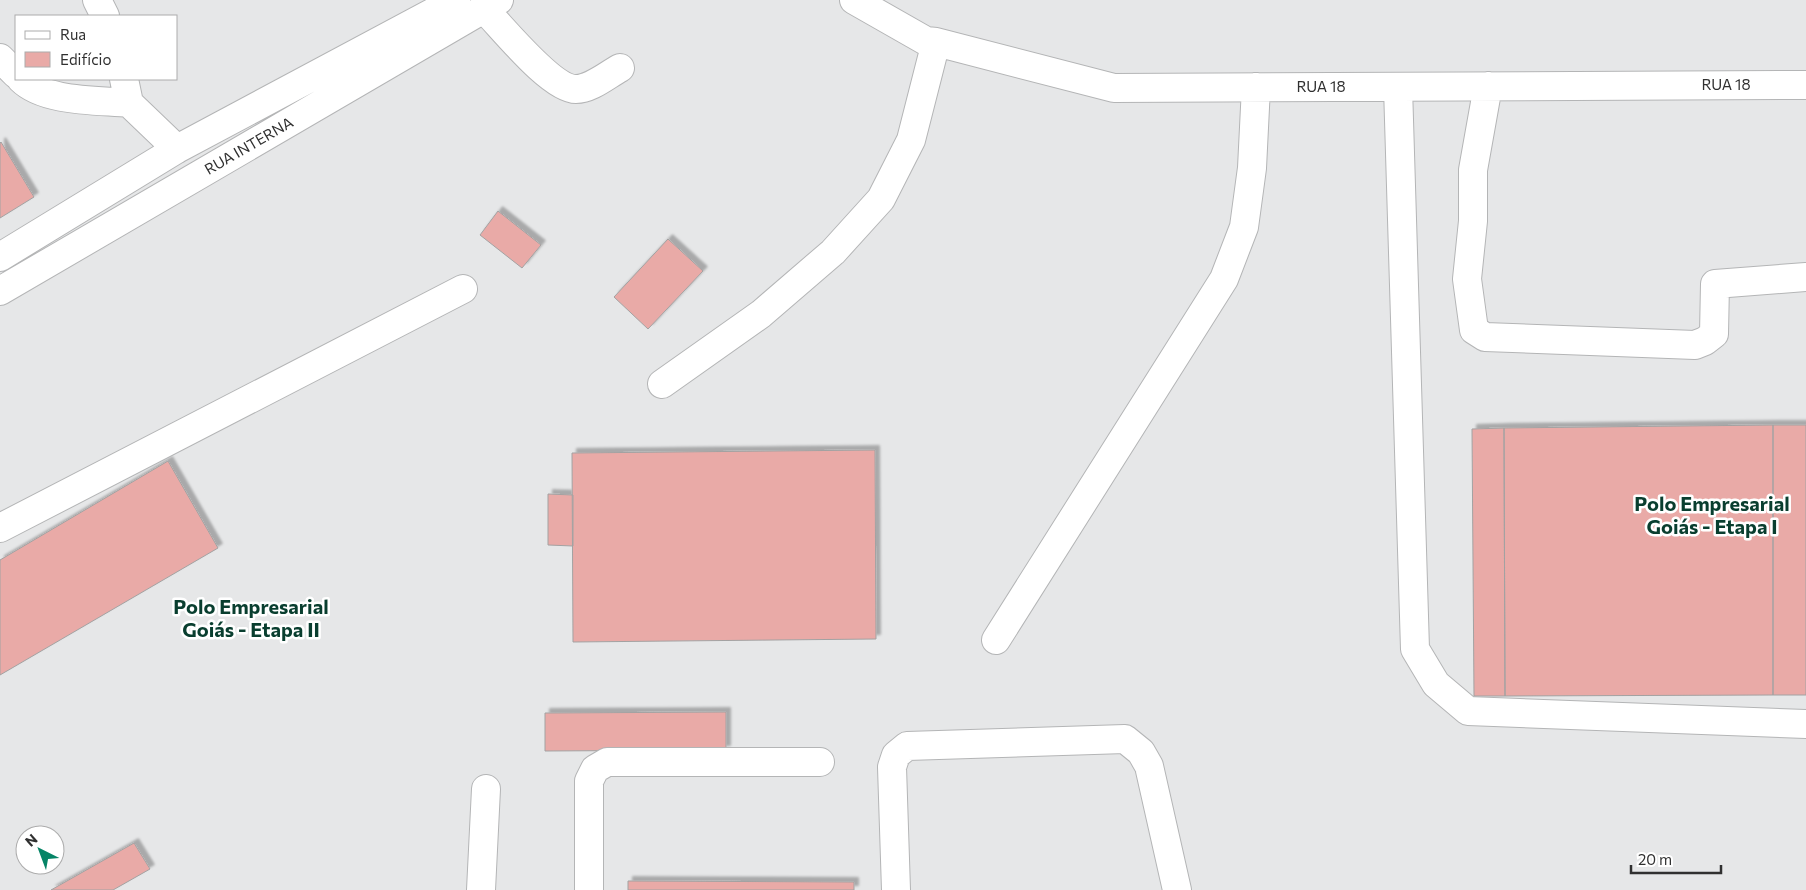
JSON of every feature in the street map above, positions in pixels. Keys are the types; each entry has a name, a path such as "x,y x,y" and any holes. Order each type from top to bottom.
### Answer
{"street":[{"path":"97,0 104,15"},
{"path":"0,257 177,149 456,0"},
{"name":"RUA 18","path":"854,0 926,41 1114,88 1806,85"},
{"path":"492,4 552,80 574,90 586,88 620,68"},
{"name":"RUA INTERNA","path":"0,291 492,4"},
{"path":"662,384 761,314 832,252 881,199 911,140 936,42"},
{"path":"0,58 15,73"},
{"path":"22,80 28,86 64,98 126,91 177,149"},
{"path":"1488,86 1474,170 1474,221 1467,279 1474,330 1485,337 1695,345 1705,341 1714,334 1715,284 1806,277"},
{"path":"1398,87 1415,649 1436,684 1468,711 1806,724"},
{"path":"996,640 1224,279 1244,227 1252,168 1256,88"},
{"path":"0,528 463,289"},
{"path":"896,890 892,767 896,755 907,746 1125,739 1141,752 1149,766 1177,890"},
{"path":"589,890 589,782 595,769 607,762 820,762"},
{"path":"481,890 486,789"}],"building":[{"path":"0,143 34,197 0,218"},
{"path":"498,211 541,245 522,268 480,235"},
{"path":"668,239 703,271 648,329 614,297"},
{"path":"1773,425 1806,425 1806,695 1773,695"},
{"path":"1773,425 1773,695 1505,696 1504,428"},
{"path":"1504,428 1505,696 1474,696 1472,429"},
{"path":"875,450 876,639 573,642 572,453"},
{"path":"168,461 218,548 0,675 0,560"},
{"path":"548,494 573,495 573,546 548,545"},
{"path":"726,712 726,750 545,751 545,713"},
{"path":"134,843 150,869 113,890 51,890"},
{"path":"628,881 854,882 854,890 628,890"}],"district":[{"name":"Polo Empresarial Goiás - Etapa I","path":"1712,516"},
{"name":"Polo Empresarial Goiás - Etapa II","path":"251,618"}]}
